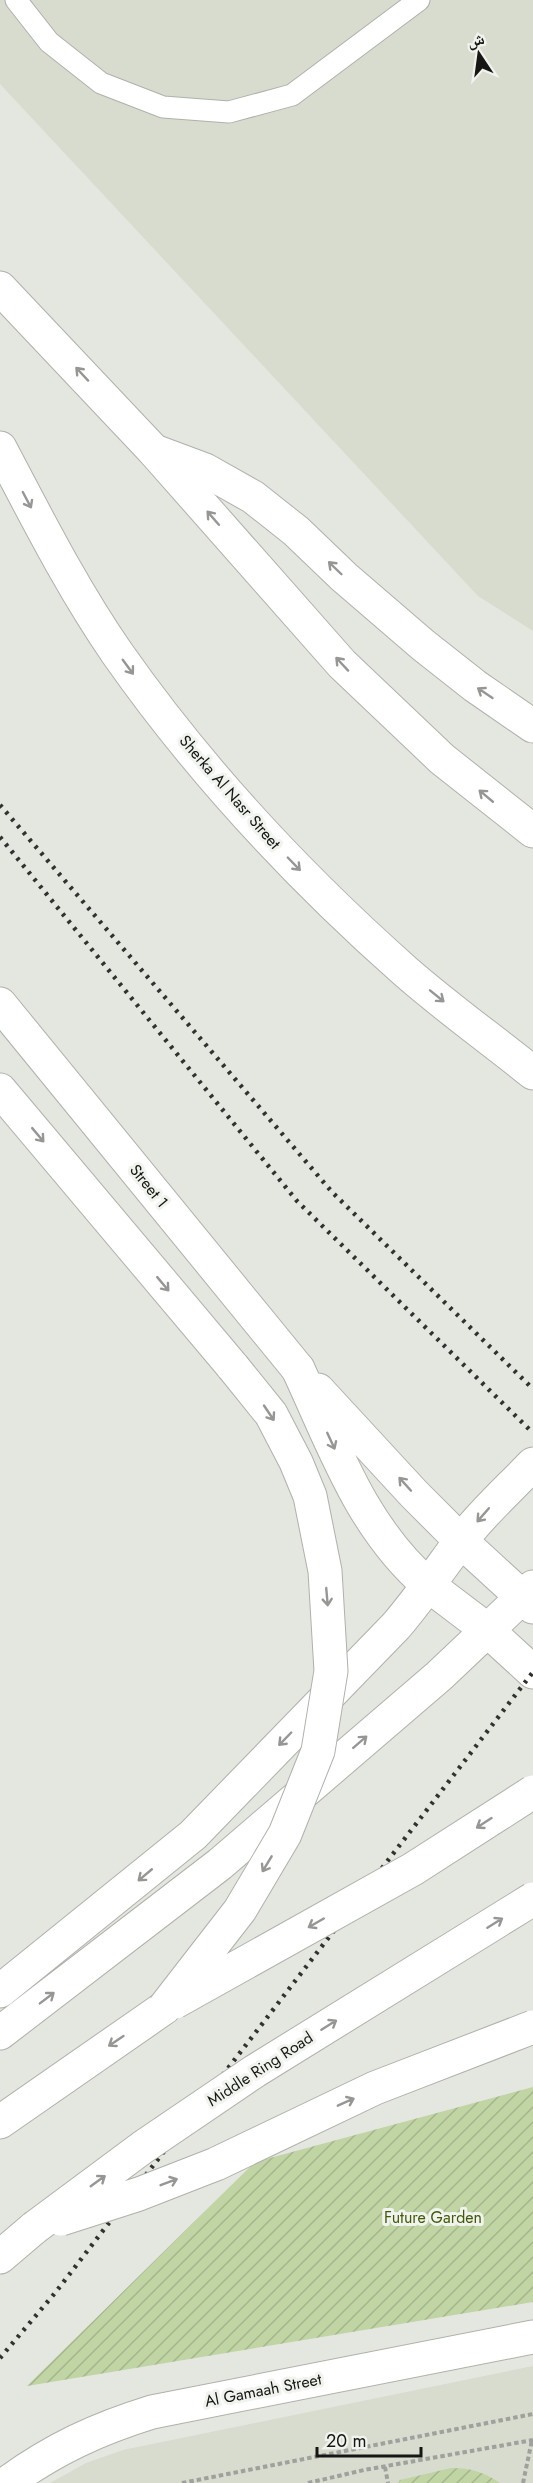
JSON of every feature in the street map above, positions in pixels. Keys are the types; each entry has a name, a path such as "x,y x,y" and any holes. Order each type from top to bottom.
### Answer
{"main road":[{"path":"0,288 154,451 342,664 442,759 494,803 533,831"},
{"name":"Sherka Al Nasr Street","path":"0,448 84,603 117,652 189,747 294,864 349,919 407,973 533,1073"},
{"path":"154,451 205,470 253,497 296,531 344,577 423,645 475,686 533,726"},
{"name":"Street 1","path":"0,1004 298,1369 461,1541 530,1596"},
{"path":"0,1090 271,1414 296,1462 310,1496 325,1570 331,1671 318,1751 285,1834 240,1910 164,2008"},
{"name":"Street 1","path":"298,1369 359,1502 387,1543 428,1585 486,1629 533,1672"},
{"path":"0,1991 193,1835 396,1626 461,1541 498,1498 529,1469"},
{"path":"0,2033 220,1864 440,1676 468,1650 486,1629 530,1596"},
{"path":"0,2122 164,2008 413,1869 533,1792"},
{"name":"Middle Ring Road","path":"0,2257 34,2228 143,2147 255,2071 533,1899"},
{"path":"34,2228 139,2194 195,2172 375,2088 533,2027"},
{"name":"Al Gamaah Street","path":"7,2483 37,2462 74,2441 152,2412 533,2337"}],"lane":[{"path":"16,0 49,42 101,83 163,107 229,112 292,94 419,0"}],"path":[{"path":"182,2483 533,2414"},
{"path":"308,2483 533,2440 523,2483"},
{"path":"385,2467 388,2483"}],"shaded area":[{"path":"0,0 533,0 533,631 478,596 0,84"},
{"path":"533,2366 533,2483 50,2483 86,2463 123,2450"}],"green space":[{"name":"Future Garden","path":"533,2087 533,2302 27,2386 255,2162"},
{"path":"451,2468 477,2471 500,2483 398,2483 400,2480"}],"railway":[{"path":"0,805 332,1192 533,1389"},
{"path":"0,837 297,1201 533,1433"},
{"path":"0,2358 55,2293 533,1672"}]}
